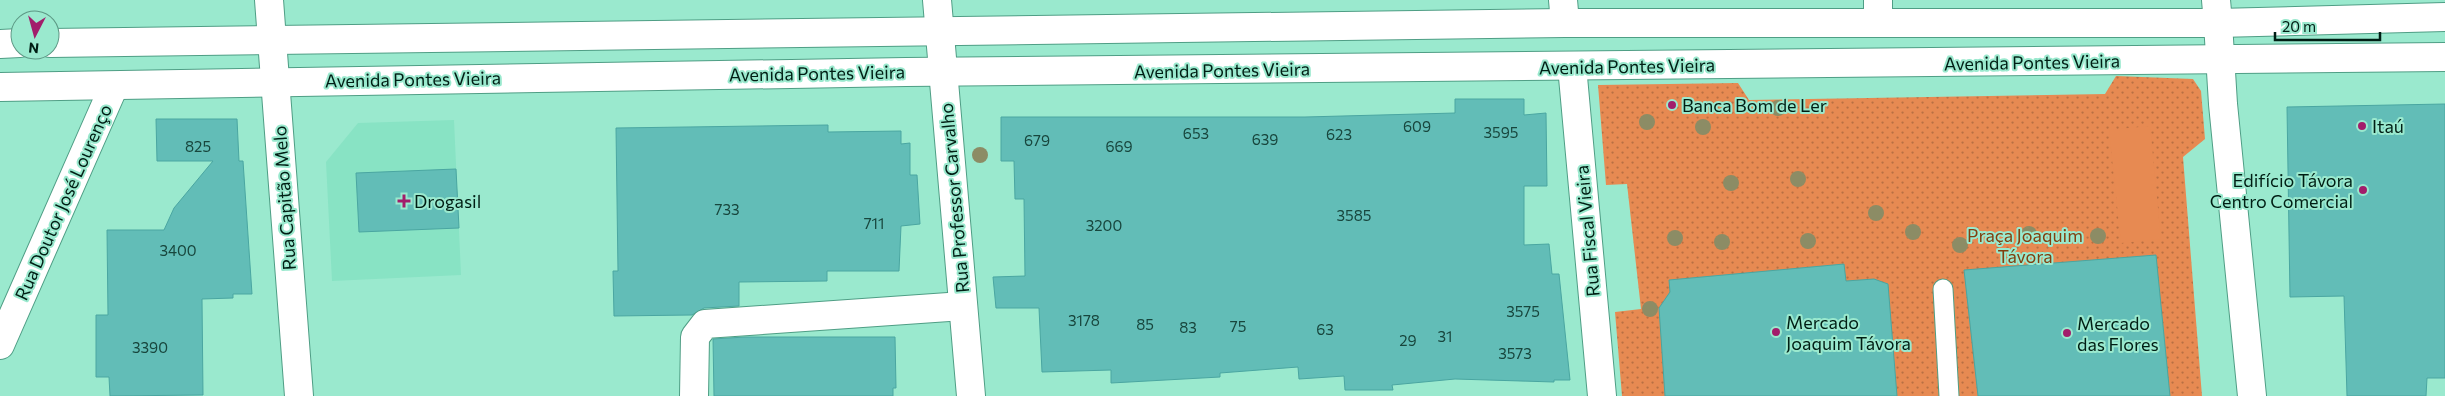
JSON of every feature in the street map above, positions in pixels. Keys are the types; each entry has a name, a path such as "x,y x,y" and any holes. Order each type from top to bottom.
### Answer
{"main road":[{"name":"Rua Capitão Melo","path":"269,0 299,396"},
{"name":"Rua Professor Carvalho","path":"937,0 971,396"},
{"path":"60,43 939,32 1564,12 2217,11 2445,17"},
{"path":"2217,11 2223,104 2252,396"},
{"name":"Avenida Pontes Vieira","path":"0,86 114,86 275,81 943,73 2445,57"},
{"name":"Rua Fiscal Vieira","path":"1572,66 1602,396"},
{"name":"Rua Doutor José Lourenço","path":"0,345 114,86"},
{"path":"694,396 695,337 705,324 963,306"}],"lane":[{"path":"1943,289 1949,396"}],"shaded area":[{"path":"454,120 461,275 332,281 326,162 358,123"}],"green space":[{"name":"Praça Joaquim Távora","path":"2116,76 2193,79 2201,91 2205,139 2183,157 2202,396 1622,396 1615,312 1641,309 1627,184 1606,185 1598,85 1738,83 1749,100 2105,94"},
{"path":"2150,126 2161,239 2121,243 2109,130"}],"building":[{"path":"1455,99 1524,99 1524,115 1546,113 1547,186 1524,186 1524,245 1549,244 1552,274 1559,274 1570,380 1554,380 1554,382 1455,379 1392,385 1393,390 1345,390 1344,376 1299,379 1298,367 1220,373 1220,377 1111,383 1111,370 1042,372 1039,308 996,308 993,277 1025,276 1024,199 1015,199 1014,161 1001,161 1001,117 1305,117 1455,113"},
{"name":"Edifício Távora Centro Comercial","path":"2445,104 2445,378 2427,378 2426,396 2347,396 2344,296 2290,297 2287,107"},
{"path":"156,119 237,119 239,161 243,161 252,294 233,294 233,298 202,299 203,395 110,396 109,377 96,377 96,315 108,315 107,230 164,230 174,208 213,161 157,161"},
{"path":"828,125 828,132 901,131 901,144 910,143 910,175 917,175 920,224 901,226 899,271 827,271 827,281 739,282 739,306 704,308 692,315 614,316 613,271 618,271 616,128"},
{"path":"456,169 459,228 359,232 356,173"},
{"name":"Mercado das Flores","path":"2156,255 2170,396 1978,396 1964,270"},
{"name":"Mercado Joaquim Távora","path":"1844,264 1846,281 1874,279 1888,284 1897,396 1665,396 1659,308 1670,292 1669,280"},
{"path":"745,337 895,337 896,388 893,388 893,396 714,396 713,339"}],"place":[{"name":"Banca Bom de Ler","path":"1672,105"},
{"name":"Itaú","path":"2362,126"},
{"name":"Edifício Távora Centro Comercial","path":"2363,190"},
{"name":"Drogasil","path":"404,201"},
{"name":"Mercado Joaquim Távora","path":"1776,332"},
{"name":"Mercado das Flores","path":"2067,333"}]}
